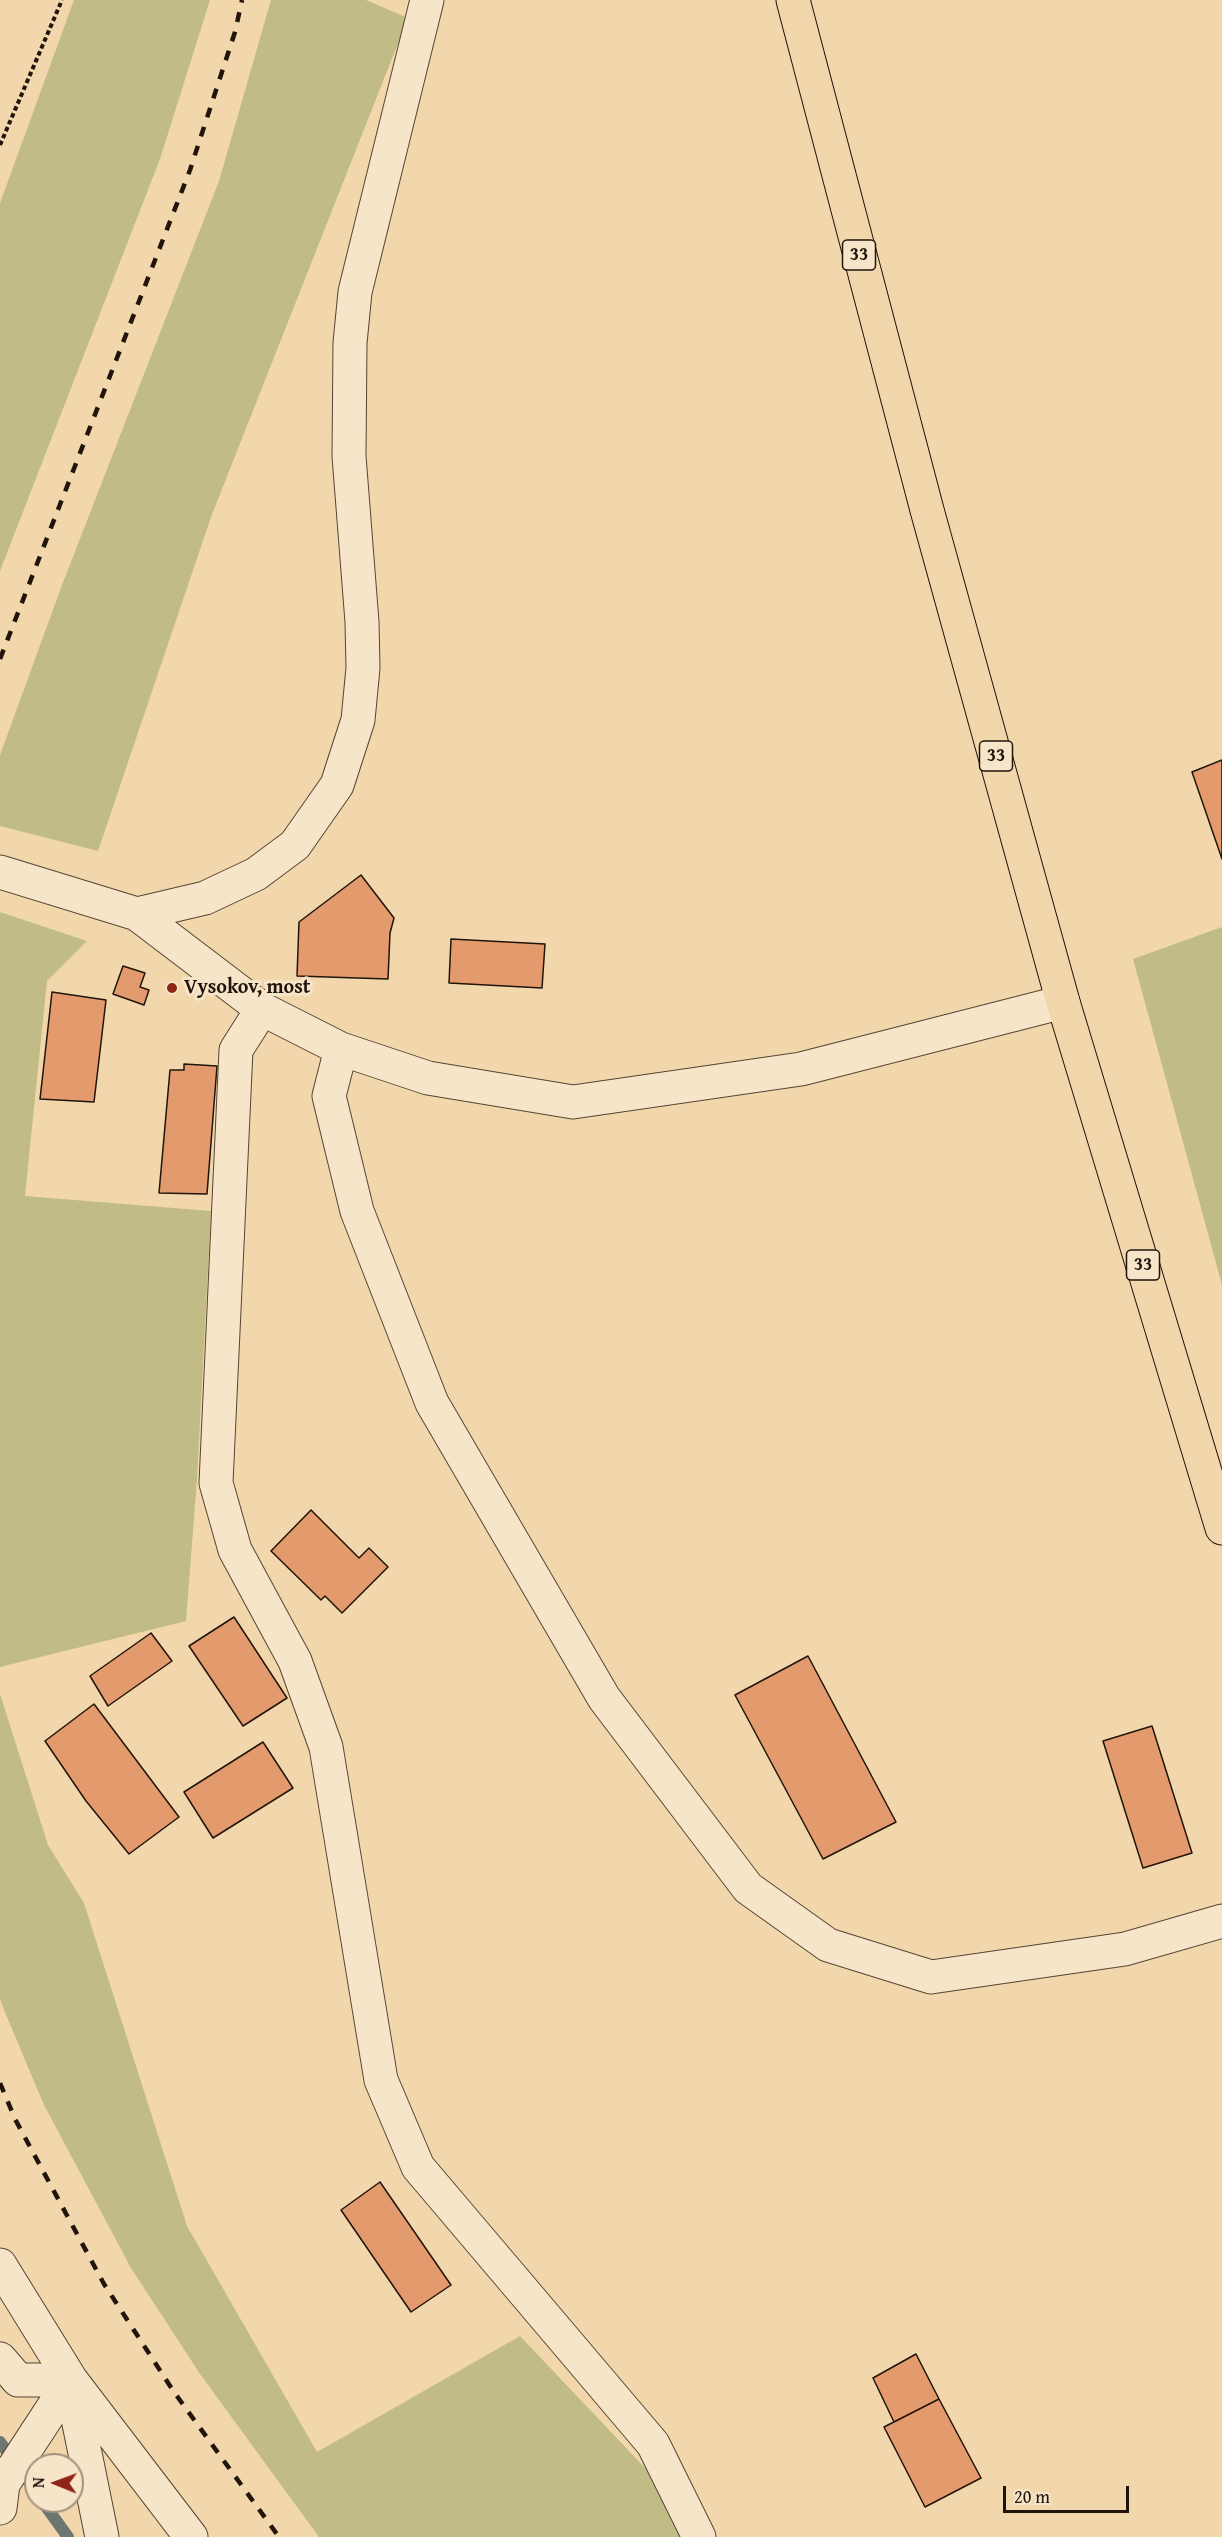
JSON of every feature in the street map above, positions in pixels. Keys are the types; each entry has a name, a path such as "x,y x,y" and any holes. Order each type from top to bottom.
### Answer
{"main road":[{"name":"33","path":"793,0 924,498 1063,1002 1222,1528"}],"street":[{"path":"137,914 205,898 256,874 294,845 337,786 358,720 363,668 362,622 349,456 350,343 354,292 427,0"},
{"path":"0,872 137,914 262,1009 341,1049 428,1078 573,1102 801,1069 1063,1002"},
{"path":"262,1009 236,1050 216,1483 235,1550 295,1661 326,1747 381,2080 418,2166 653,2444 699,2537"},
{"path":"341,1049 329,1095 357,1211 432,1403 604,1698 748,1888 828,1945 931,1977 1125,1949 1222,1921"},
{"path":"0,2265 70,2380 190,2537"},
{"path":"0,2359 18,2380 70,2380"},
{"path":"0,2508 3,2484 70,2380"},
{"path":"70,2380 102,2537"}],"path":[{"path":"0,145 62,0"}],"shaded area":[{"path":"74,0 210,0 160,159 0,571 0,203"},
{"path":"271,0 366,0 408,18 211,517 98,851 0,826 0,755 62,585 219,181"},
{"path":"0,912 87,941 47,981 25,1196 211,1211 197,1479 186,1621 0,1667"},
{"path":"1222,927 1222,1285 1133,959"},
{"path":"0,1694 48,1845 84,1903 187,2226 317,2452 520,2336 647,2470 688,2537 319,2537 200,2374 131,2268 44,2105 4,2010 0,1999"}],"building":[{"path":"1222,760 1222,859 1192,772"},
{"path":"361,875 394,918 390,933 388,979 297,976 299,922"},
{"path":"451,939 545,944 542,988 449,983"},
{"path":"123,966 145,973 140,987 149,990 144,1005 113,994"},
{"path":"52,992 106,1000 94,1102 40,1099"},
{"path":"184,1064 217,1066 207,1194 159,1193 170,1070 184,1070"},
{"path":"311,1510 359,1558 369,1548 388,1567 342,1613 325,1596 321,1600 271,1551"},
{"path":"234,1617 287,1698 243,1726 189,1646"},
{"path":"151,1633 172,1661 108,1706 90,1676"},
{"path":"808,1656 896,1822 823,1859 735,1695"},
{"path":"94,1704 179,1817 129,1854 86,1801 45,1741"},
{"path":"1152,1726 1192,1853 1143,1868 1103,1741"},
{"path":"263,1742 293,1788 213,1838 184,1792"},
{"path":"380,2182 451,2285 411,2312 341,2210"},
{"path":"916,2354 939,2399 894,2422 873,2378"},
{"path":"939,2399 981,2478 925,2507 884,2427"}],"waterway":[{"path":"0,2442 24,2475"},
{"path":"51,2513 68,2537"}],"railway":[{"path":"0,659 190,170 235,32 242,0"},
{"path":"0,2083 15,2119 104,2284 174,2392 279,2537"}],"place":[{"name":"Vysokov, most","path":"172,988"}]}
